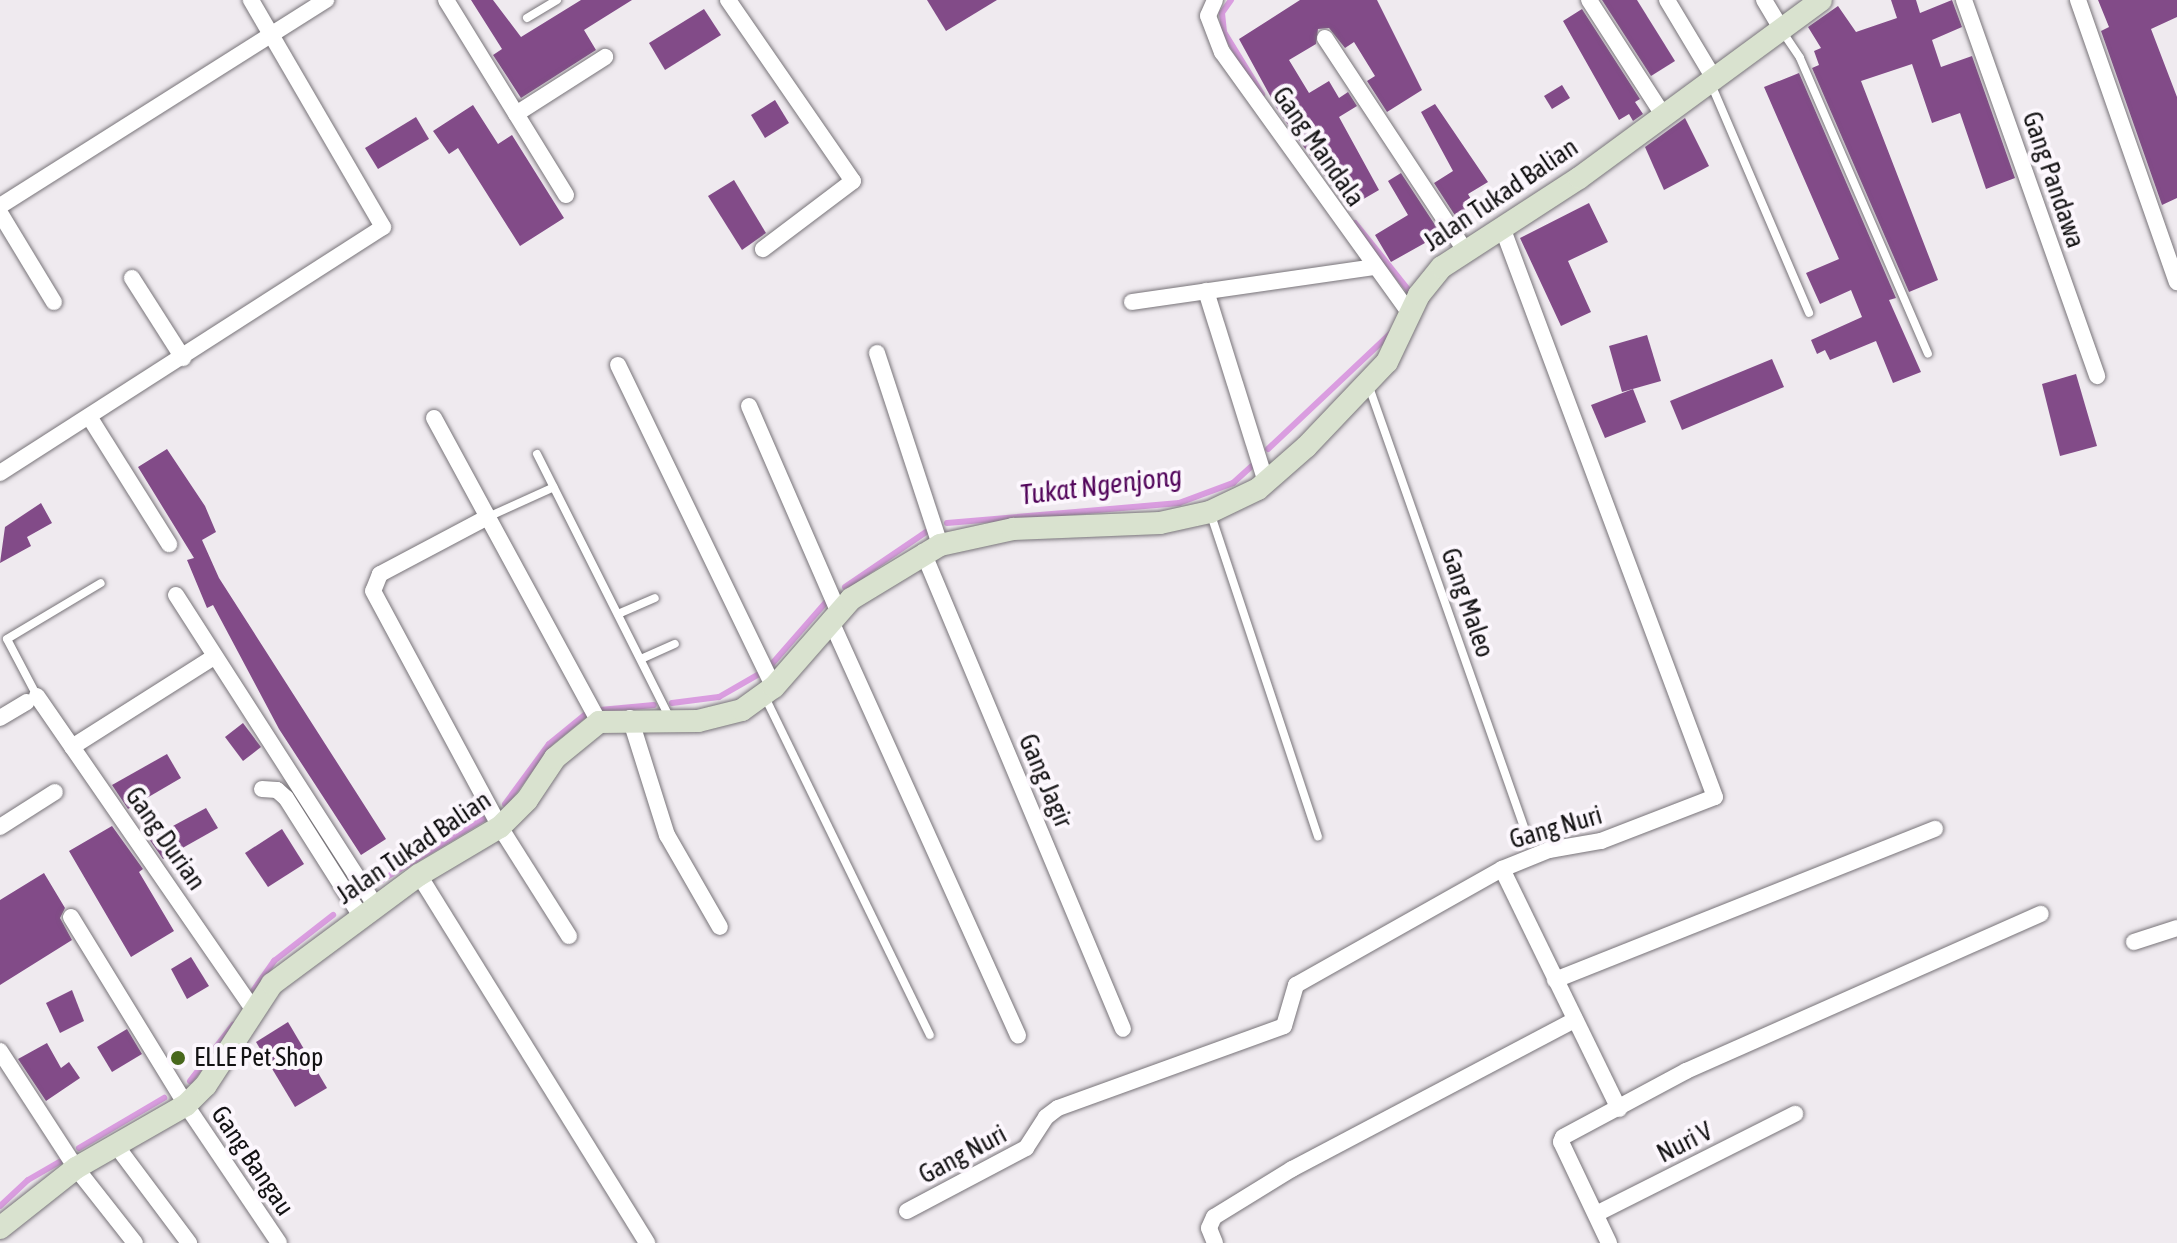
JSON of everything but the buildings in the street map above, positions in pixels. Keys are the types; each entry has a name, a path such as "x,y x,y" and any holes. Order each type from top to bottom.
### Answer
{"street":[{"path":"0,473 183,358 384,225 251,0"},
{"path":"0,206 326,0"},
{"path":"446,0 566,195"},
{"path":"728,0 853,181 763,249"},
{"name":"Gang Mandala","path":"1215,0 1208,16 1222,52 1411,315"},
{"path":"1589,0 1663,115"},
{"path":"1667,0 1711,78"},
{"path":"1764,0 1780,27"},
{"name":"Jalan Tukad Balian","path":"0,1228 76,1168 186,1105 206,1085 272,984 419,875 500,827 535,789 555,758 599,722 630,718 724,718 769,692 834,615 926,551 1013,529 1135,526 1210,512 1266,482 1368,383 1398,347 1430,277 1465,250 1579,178 1780,27 1821,0"},
{"name":"Gang Pandawa","path":"1964,0 2097,376"},
{"path":"2078,0 2177,282"},
{"path":"1325,38 1465,250"},
{"path":"516,114 605,57"},
{"path":"0,213 54,302"},
{"name":"Gang Nuri","path":"907,1211 1026,1148 1046,1117 1058,1108 1284,1026 1296,985 1502,869 1549,850 1626,832 1703,805 1715,794 1502,227"},
{"path":"1132,302 1374,267"},
{"path":"132,278 183,358"},
{"path":"1206,291 1266,482"},
{"path":"877,353 926,551"},
{"path":"618,365 769,692"},
{"path":"749,406 834,615 1018,1035"},
{"path":"90,418 169,544"},
{"path":"434,418 484,519 599,722"},
{"path":"484,519 380,574 372,586 395,637 500,827 569,936"},
{"name":"Gang Jagir","path":"926,551 1025,822"},
{"name":"Gang Jagir","path":"926,551 1123,1029"},
{"path":"176,595 368,911"},
{"path":"72,747 214,657"},
{"path":"0,718 32,699"},
{"name":"Gang Durian","path":"32,699 72,747 253,1009"},
{"path":"630,718 667,835 720,927"},
{"path":"262,789 277,790 286,798 368,911"},
{"path":"0,827 55,792"},
{"path":"1555,980 1935,829"},
{"path":"1502,869 1619,1109"},
{"path":"419,875 647,1243"},
{"path":"1609,1243 1561,1142 1686,1071 2041,914"},
{"name":"Gang Bangau","path":"71,917 186,1105 279,1243"},
{"path":"2134,942 2177,928"},
{"path":"1215,1243 1209,1228 1214,1217 1292,1169 1575,1020"},
{"path":"0,1051 76,1168 135,1243"},
{"name":"Nuri V","path":"1596,1214 1795,1114"},
{"path":"115,1144 189,1243"}],"lane":[{"path":"527,18 557,0"},
{"path":"1780,27 1800,58 1928,354"},
{"path":"1711,78 1809,313"},
{"name":"Gang Maleo","path":"1368,383 1527,836"},
{"path":"537,454 670,719"},
{"path":"484,519 554,487"},
{"path":"1210,512 1318,836"},
{"path":"32,699 7,639 101,583"},
{"path":"618,614 655,598"},
{"path":"641,659 675,644"},
{"path":"769,692 930,1035"}],"waterway":[{"path":"1231,0 1222,13 1224,32 1262,94"},
{"path":"1355,223 1410,292 1409,296"},
{"name":"Tukat Ngenjong","path":"1268,449 1393,331"},
{"name":"Tukat Ngenjong","path":"947,523 1179,503 1233,483 1252,466"},
{"name":"Tukat Ngenjong","path":"845,587 926,532"},
{"name":"Tukat Ngenjong","path":"771,665 827,601"},
{"name":"Tukat Ngenjong","path":"672,703 719,697 759,674"},
{"name":"Tukat Ngenjong","path":"600,710 654,705"},
{"name":"Tukat Ngenjong","path":"505,804 549,744 587,713"},
{"name":"Tukat Ngenjong","path":"377,883 483,819"},
{"name":"Tukat Ngenjong","path":"253,991 274,961 333,915"},
{"name":"Tukat Ngenjong","path":"190,1081 233,1025"},
{"name":"Tukat Ngenjong","path":"79,1148 164,1098"},
{"name":"Tukat Ngenjong","path":"0,1206 28,1180 59,1162"}],"place":[{"name":"ELLE Pet Shop","path":"178,1058"}]}
